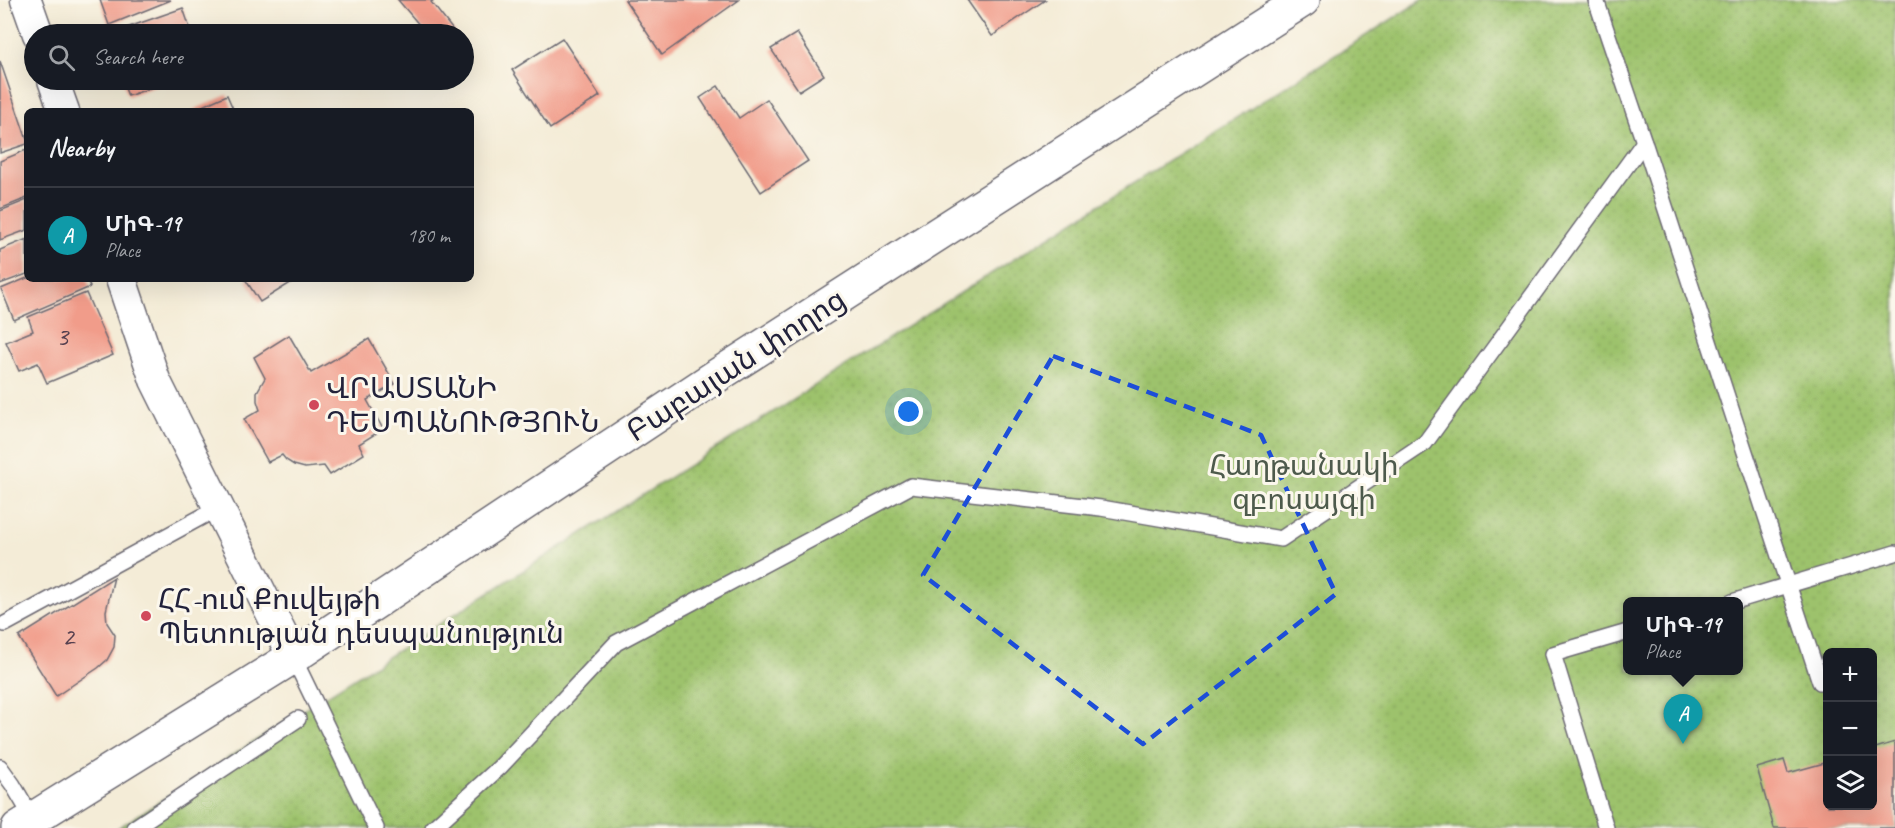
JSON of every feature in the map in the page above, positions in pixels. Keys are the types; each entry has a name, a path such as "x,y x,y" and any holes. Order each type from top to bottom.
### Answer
{"street":[{"path":"26,0 34,24"},
{"name":"Բաբայան փողոց","path":"25,823 292,657 718,375 1303,0"},
{"path":"57,90 63,108"},
{"path":"122,282 155,380 292,657"}],"lane":[{"path":"1596,0 1820,682"},
{"path":"433,828 501,766 616,644 911,486 1101,508 1281,539 1425,443 1644,142"},
{"path":"5,624 218,508"},
{"path":"1743,599 1895,553"},
{"path":"1606,828 1553,654 1623,633"},
{"path":"292,657 376,828"},
{"path":"134,828 298,718"},
{"path":"0,767 13,785 25,823"}],"highlighted area":[{"path":"1053,356 1261,435 1336,594 1143,744 923,575"}],"green space":[{"name":"Հաղթանակի զբոսայգի","path":"1422,0 1895,0 1895,828 118,828"}],"building":[{"path":"100,0 171,0 111,24 109,24"},
{"path":"398,0 434,0 431,2 448,24 418,24"},
{"path":"625,0 739,0 662,55"},
{"path":"967,0 1045,0 992,36"},
{"path":"183,8 189,24 137,24"},
{"path":"797,33 824,75 799,91 771,49"},
{"path":"562,38 600,96 550,129 512,70"},
{"path":"0,61 24,131 24,145 0,153"},
{"path":"718,86 739,118 767,99 808,161 761,192 700,98"},
{"path":"126,90 145,90 128,96"},
{"path":"227,95 233,108 198,108"},
{"path":"24,151 24,199 0,209 0,161"},
{"path":"24,201 24,231 0,240 0,211"},
{"path":"24,240 24,275 0,284 0,250"},
{"path":"24,279 24,282 88,282 90,287 14,320 1,289"},
{"path":"247,282 292,282 260,302"},
{"path":"86,293 113,355 47,383 38,363 19,371 6,342 33,331 28,317"},
{"name":"ՎՐԱՍՏԱՆԻ ԴԵՍՊԱՆՈՒԹՅՈՒՆ","path":"289,335 311,373 369,339 395,384 367,400 383,429 359,444 364,454 330,475 324,466 305,468 294,465 282,455 268,462 244,419 260,410 257,392 265,378 254,357"},
{"path":"114,577 106,611 107,623 115,635 114,647 107,660 98,668 56,696 19,637"},
{"path":"1895,742 1895,828 1774,828 1757,768 1784,760 1788,773 1823,763 1823,810 1877,810 1877,747"}],"place":[{"name":"ՎՐԱՍՏԱՆԻ ԴԵՍՊԱՆՈՒԹՅՈՒՆ","path":"314,405"},
{"name":"ՀՀ-ում Քուվեյթի Պետության դեսպանություն","path":"146,616"},
{"name":"ՄիԳ-19","path":"1683,744"}]}
